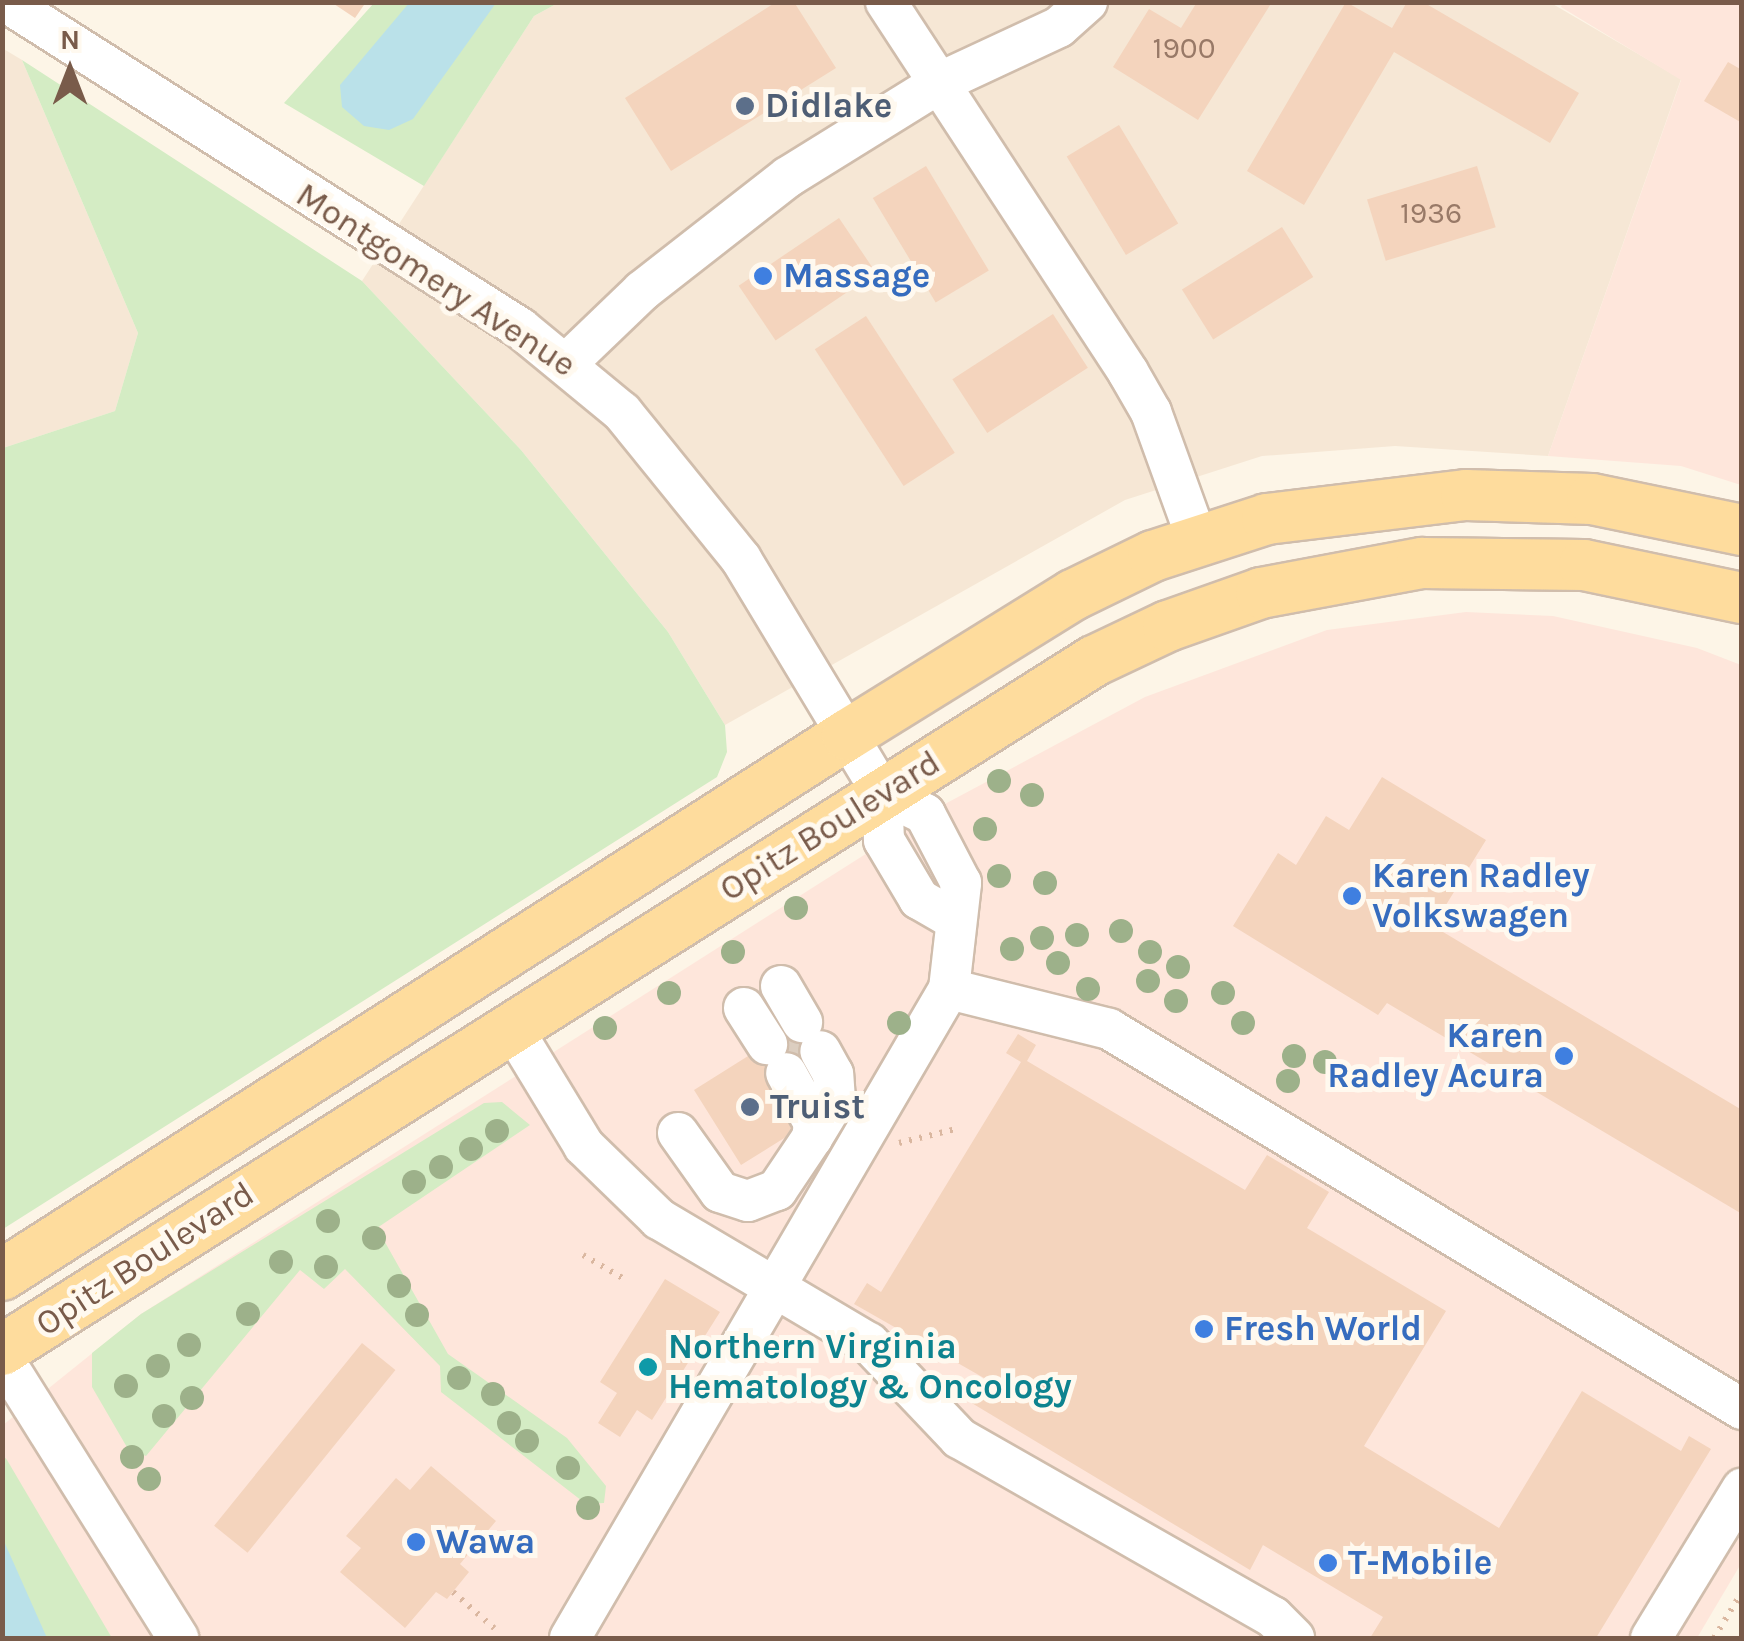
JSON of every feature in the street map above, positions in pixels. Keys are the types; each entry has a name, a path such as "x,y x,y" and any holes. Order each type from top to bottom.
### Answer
{"main road":[{"name":"Opitz Boulevard","path":"2,1275 847,735 1073,596 1196,539 1340,505 1466,494 1592,500 1742,530"},
{"path":"1341,574 1542,528 1592,500"},
{"path":"1648,575 1700,552 1742,553"},
{"name":"Opitz Boulevard","path":"2,1354 882,793 1094,661 1168,626 1341,574 1503,560 1648,575 1742,598"}],"street":[{"name":"Montgomery Avenue","path":"6,2 568,363 622,412 686,484 741,559 882,793"},
{"path":"886,2 1150,412 1196,539"},
{"path":"568,363 721,225 941,82 1060,27 1087,2"},
{"path":"573,1638 948,989 953,919 918,899 884,840 882,793"},
{"path":"948,989 1109,1029 1742,1409"},
{"path":"678,1134 709,1182 748,1202 777,1190 812,1138 793,1048 762,997"},
{"path":"511,1026 584,1146 615,1182 659,1220 869,1343 959,1438 1273,1617 1294,1638"},
{"path":"2,1354 178,1638"},
{"path":"1651,1638 1742,1489"}],"path":[{"path":"895,1144 956,1129"},
{"path":"583,1254 626,1280"},
{"path":"453,1592 494,1628"},
{"path":"1714,1638 1742,1592"}],"shaded area":[{"path":"1563,2 1741,3 1741,485 1681,466 1548,456 1681,80 1561,7"},
{"path":"558,3 1551,3 1681,79 1548,456 1395,446 1262,456 1125,500 725,725 668,632 521,450 362,281 534,16"},
{"path":"2,48 22,60 138,333 115,411 3,448"},
{"path":"1466,612 1553,616 1697,648 1741,665 1742,1562 1697,1638 112,1638 3,1468 3,1425 141,1314 943,805 1145,697 1327,630"}],"green space":[{"path":"374,3 558,3 534,16 424,186 284,103"},
{"path":"22,60 362,281 521,450 668,632 725,725 727,752 717,777 3,1229 3,448 115,411 138,333"},
{"path":"502,1102 530,1125 377,1228 448,1354 567,1438 606,1486 604,1503 586,1504 441,1392 440,1366 345,1269 324,1289 300,1270 146,1456 128,1449 92,1387 92,1353 141,1314 484,1103"},
{"path":"2,1454 7,1460 112,1638 3,1638"}],"water":[{"path":"409,3 496,3 413,119 389,130 364,126 342,107 340,85"},
{"path":"3,1539 47,1638 3,1638"}],"building":[{"path":"331,2 366,2 355,18"},
{"path":"776,2 794,2 836,68 671,171 625,98"},
{"path":"1197,2 1272,2 1198,120 1113,67 1149,9 1181,28"},
{"path":"1346,2 1392,28 1407,2 1423,2 1579,93 1550,143 1394,52 1304,205 1247,171"},
{"path":"1728,62 1742,70 1742,123 1704,101"},
{"path":"1119,125 1178,224 1126,255 1067,156"},
{"path":"926,166 989,271 936,303 873,198"},
{"path":"1477,166 1496,227 1386,261 1367,200"},
{"path":"839,218 876,273 776,340 739,286"},
{"path":"1282,227 1313,277 1213,340 1182,290"},
{"path":"1053,314 1088,368 987,433 952,379"},
{"path":"866,316 955,453 904,486 815,349"},
{"path":"1382,777 1486,840 1433,926 1742,1110 1742,1214 1387,1003 1378,1015 1233,926 1278,853 1296,865 1326,816 1349,830"},
{"name":"Truist","path":"810,1017 828,1046 776,1079 805,1125 741,1165 694,1090"},
{"path":"1018,1034 1036,1045 1027,1061 1245,1190 1267,1155 1329,1192 1307,1228 1446,1311 1364,1446 1499,1528 1582,1391 1681,1451 1689,1436 1711,1449 1596,1638 1370,1638 1383,1617 1263,1545 1250,1570 970,1402 984,1378 854,1304 867,1283 881,1292 1021,1062 1006,1053"},
{"name":"Northern Virginia Hematology & Oncology","path":"665,1279 720,1312 652,1420 637,1410 620,1437 598,1423 617,1393 600,1382"},
{"path":"362,1343 395,1370 248,1553 214,1526"},
{"name":"Wawa","path":"431,1466 496,1521 460,1564 469,1572 447,1599 436,1592 405,1628 340,1572 361,1548 346,1536 396,1478 410,1490"}],"tunnel":[{"path":"783,1034 802,1063"}],"place":[{"name":"Didlake","path":"745,106"},
{"name":"Massage","path":"763,276"},
{"name":"Karen Radley Volkswagen","path":"1352,896"},
{"name":"Karen Radley Acura","path":"1564,1056"},
{"name":"Truist","path":"750,1107"},
{"name":"Fresh World","path":"1204,1329"},
{"name":"Northern Virginia Hematology & Oncology","path":"648,1367"},
{"name":"Wawa","path":"416,1542"},
{"name":"T-Mobile","path":"1328,1563"}]}
